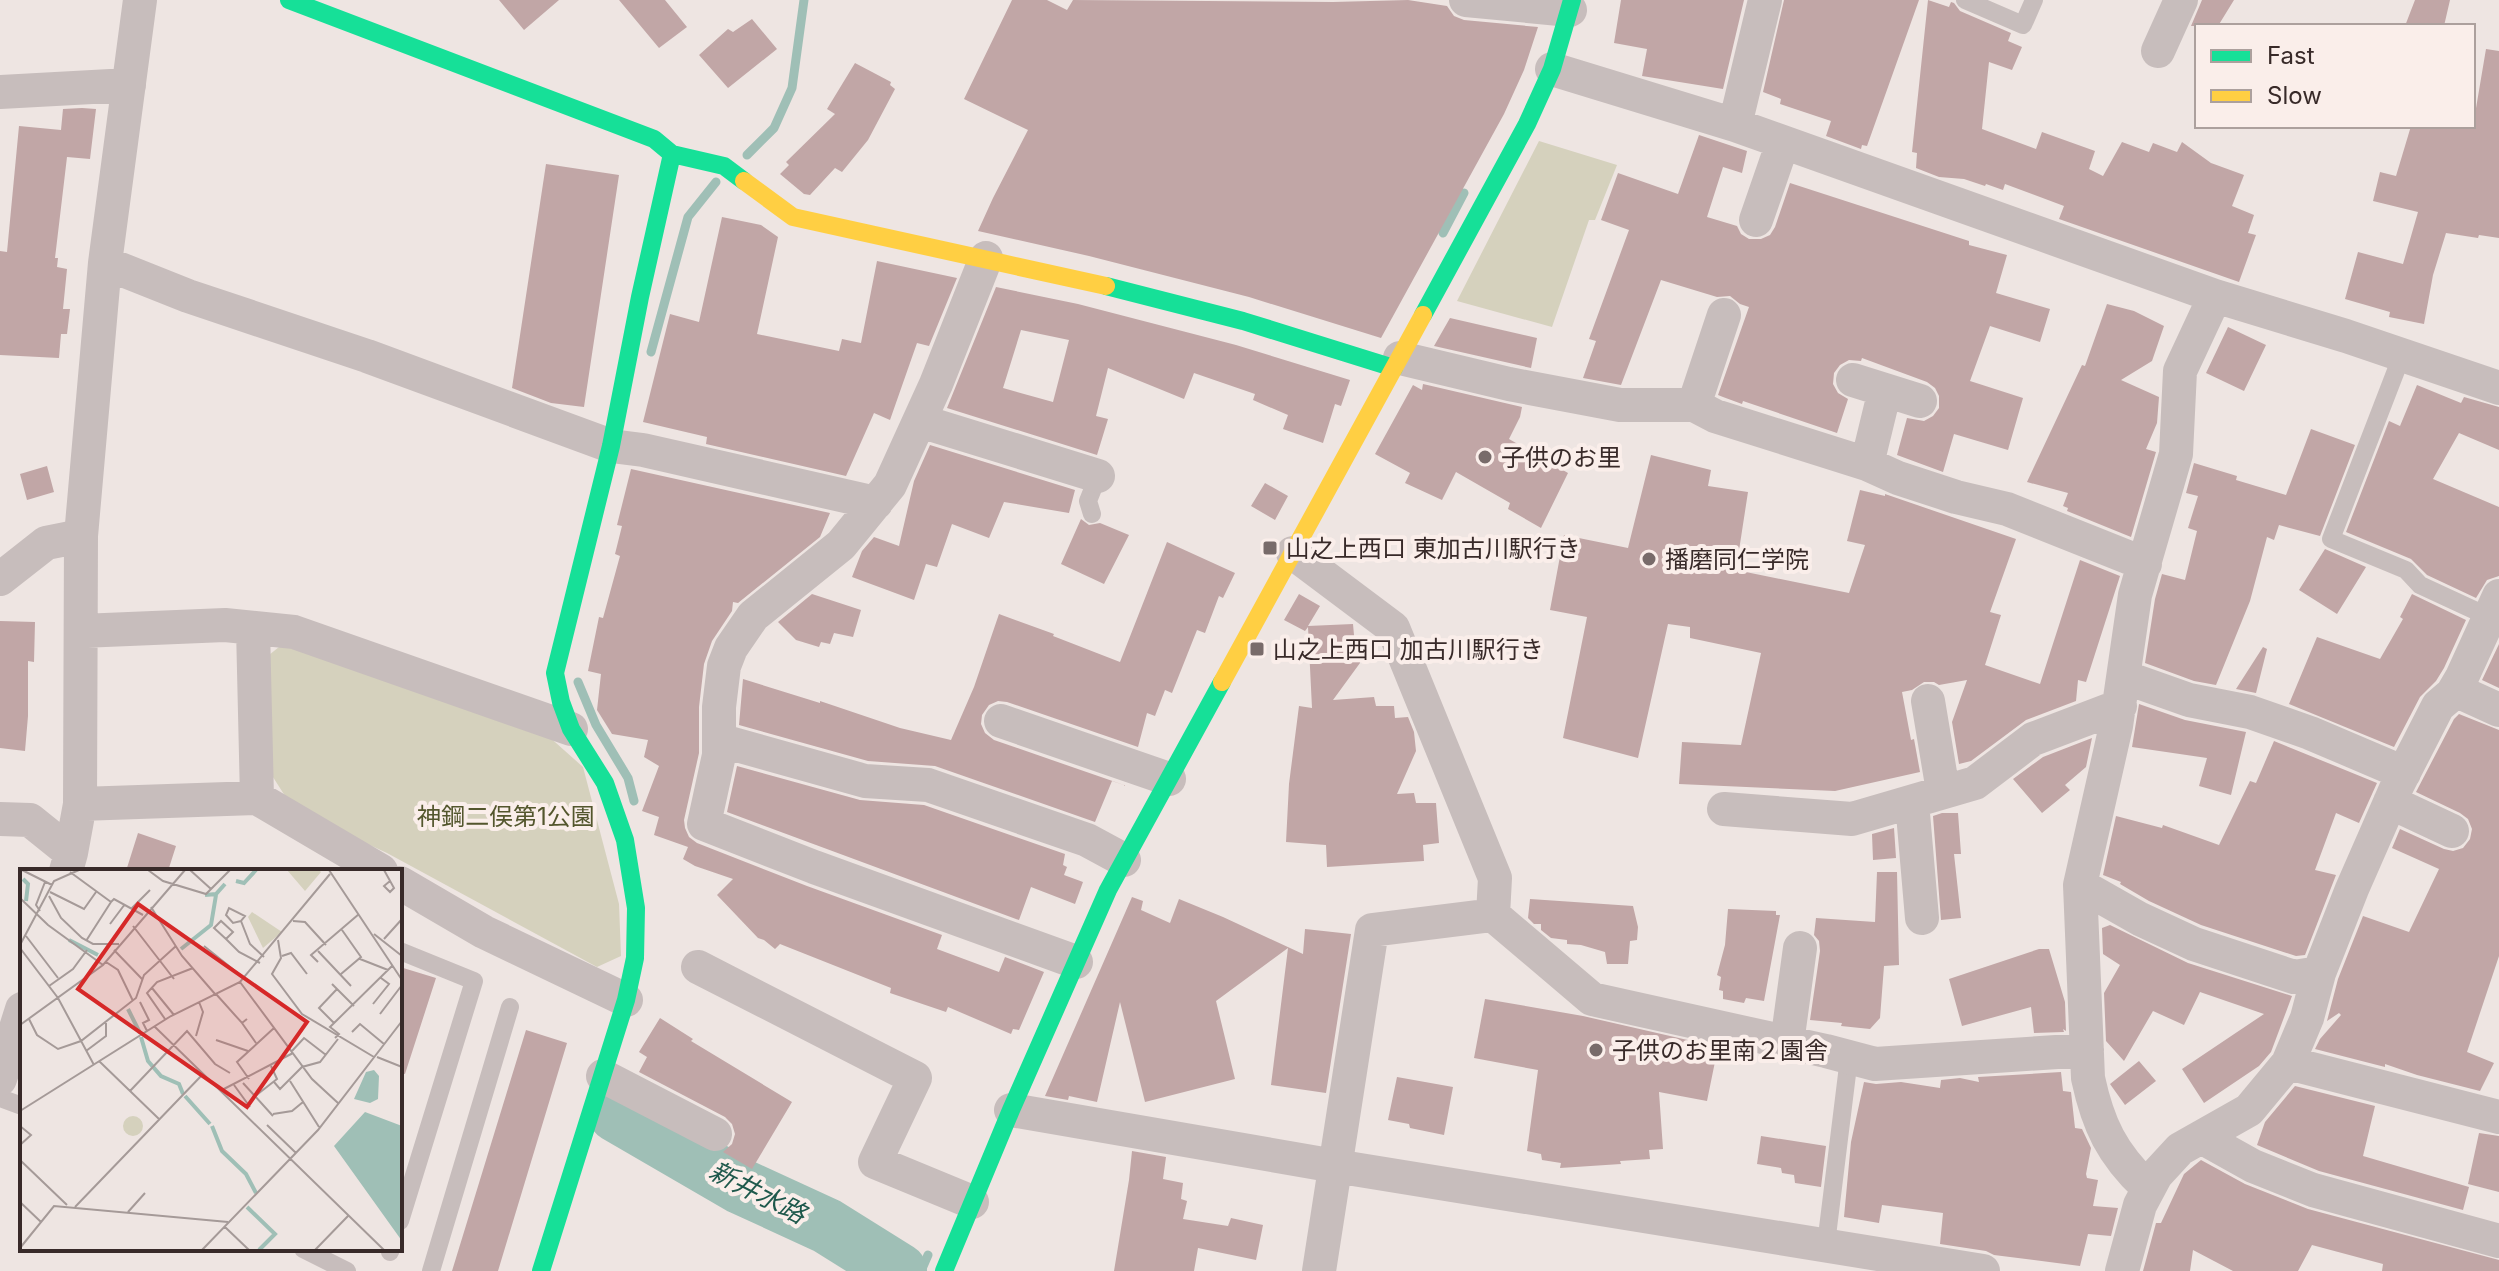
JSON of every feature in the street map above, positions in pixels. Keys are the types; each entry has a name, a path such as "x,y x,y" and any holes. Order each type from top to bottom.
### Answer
{"street":[{"path":"68,862 80,804 81,536 105,263 140,0"},
{"path":"289,0 654,139 672,154 724,166 793,217 1084,280 1397,363 1620,405 1694,405 1728,421 1867,464 1898,478 1956,497 2007,509 2145,564"},
{"path":"944,1271 1108,890 1527,124 1552,69 1571,5 1466,0"},
{"path":"1735,125 1765,0"},
{"path":"2158,51 2181,0"},
{"path":"1552,69 1735,125 2215,296 2499,388"},
{"path":"0,92 129,85"},
{"path":"1755,221 1783,142"},
{"path":"541,1271 626,1000 635,958 636,908 625,840 605,783 571,729 555,673 611,446 672,154"},
{"path":"986,258 920,421 890,485 841,545 753,616 731,648 724,666 719,707 719,755 704,824 1076,962"},
{"path":"105,263 188,296 367,356 611,446 643,450 876,503"},
{"path":"2147,1187 2115,1152 2094,1106 2088,1078 2080,885 2122,692 2135,595 2176,454 2180,371 2215,296"},
{"path":"1694,405 1724,315"},
{"path":"1867,464 1869,385 1920,401"},
{"path":"920,421 1098,476"},
{"path":"0,579 46,543 81,536"},
{"path":"1293,553 1393,628 1495,878 1493,915"},
{"path":"2122,1271 2147,1187 2180,1149 2249,1110 2288,1063 2352,889 2397,788 2438,706 2455,690 2495,605"},
{"path":"81,631 225,625 294,632 571,729"},
{"path":"253,628 257,798"},
{"path":"2455,690 2499,710"},
{"path":"1724,809 1852,819 1975,783 2033,739 2122,692 2189,700 2250,712 2310,733 2397,788 2452,831"},
{"path":"1922,918 1928,701"},
{"path":"1001,721 1169,779"},
{"path":"719,740 865,781 928,785 1087,840 1124,860"},
{"path":"80,804 257,798 378,869"},
{"path":"0,819 30,820 68,862"},
{"path":"402,884 484,932 626,1000"},
{"path":"2080,885 2140,919 2194,944 2294,977 2319,973"},
{"path":"1319,1271 1372,930 1493,915 1592,999 1875,1064 2087,1050"},
{"path":"1787,1043 1800,948"},
{"path":"698,967 915,1078 875,1162 972,1202"},
{"path":"0,1079 20,1015"},
{"path":"2288,1063 2499,1116"},
{"path":"603,1076 715,1134"},
{"path":"1011,1110 1830,1254 1983,1271"},
{"path":"2201,1137 2253,1166 2313,1190 2499,1241"}],"lane":[{"path":"1965,0 2023,25 2034,0"},
{"path":"2402,355 2331,539 2406,570 2420,585 2474,610 2495,605"},
{"path":"1092,514 1088,501 1098,476"},
{"path":"402,952 474,981 402,1215"},
{"path":"431,1271 510,1007"},
{"path":"1830,1254 1849,1058"},
{"path":"0,1098 20,1105"},
{"path":"307,1251 347,1271"}],"green space":[{"path":"1539,141 1617,165 1595,220 1589,220 1552,327 1457,301"},
{"name":"神鋼二俣第1公園","path":"289,639 546,734 583,767 619,904 621,956 597,967 387,853 294,810 271,774 269,655"}],"building":[{"path":"499,0 559,0 524,30"},
{"path":"619,0 665,0 687,27 659,48"},
{"path":"1012,0 1047,0 1067,10 1073,0 1408,0 1447,6 1454,16 1464,20 1538,27 1524,70 1504,114 1381,338 1249,297 978,231 1028,130 964,99"},
{"path":"1621,0 1744,0 1723,89 1642,76 1647,49 1614,43"},
{"path":"1784,0 1919,0 1867,146 1862,145 1861,149 1826,136 1831,121 1780,104 1781,99 1763,92"},
{"path":"1928,0 1949,7 1951,2 1954,3 1960,11 2011,33 2008,41 2022,47 2012,70 1989,62 1982,129 2036,149 2042,132 2095,151 2089,169 2103,176 2122,142 2149,152 2153,143 2177,152 2182,142 2211,163 2244,175 2232,206 2254,215 2248,233 2256,235 2239,282 2059,219 2064,206 2005,184 2003,190 1964,179 1939,177 1916,168 1917,153 1912,152"},
{"path":"2202,0 2234,0 2219,24 2191,26"},
{"path":"2415,0 2450,0 2444,24 2406,24"},
{"path":"752,19 777,49 728,88 699,55 728,29 733,32"},
{"path":"2486,49 2499,51 2499,238 2446,233 2433,275 2424,324 2389,317 2390,312 2345,299 2358,252 2403,264 2418,212 2373,201 2380,172 2396,176 2410,128 2475,128"},
{"path":"855,63 891,82 895,89 868,140 842,172 835,168 810,195 804,194 780,174 789,165 786,162 835,114 827,109"},
{"path":"63,109 96,109 90,159 67,157 55,258 58,258 57,267 67,269 63,309 70,309 67,334 61,334 59,358 0,355 0,251 7,252 19,126 61,130"},
{"path":"1699,135 1747,151 1742,173 1723,167 1707,217 1737,226 1741,234 1749,239 1770,235 1790,183 1969,241 1969,245 2007,255 1996,293 2050,309 2040,342 1990,326 1970,381 2023,398 2008,450 1954,434 1943,472 1897,455 1907,418 1924,421 1933,416 1939,408 1939,396 1927,382 1862,358 1861,361 1849,360 1834,373 1833,384 1838,393 1848,399 1837,433 1718,395 1749,307 1730,296 1717,297 1661,280 1621,385 1583,378 1596,341 1589,339 1629,230 1601,220 1618,173 1678,194"},
{"path":"546,164 619,175 584,407 551,403 512,388"},
{"path":"722,217 761,225 778,237 757,334 839,351 842,339 861,343 877,261 957,278 929,346 917,343 890,420 874,413 846,476 706,444 707,437 643,422 670,314 699,322"},
{"path":"996,287 1078,304 1236,345 1350,380 1341,406 1335,404 1323,443 1283,429 1288,415 1253,400 1255,394 1194,373 1184,399 1108,368 1096,416 1108,419 1097,455 947,408","holes":["1021,330 1069,340 1053,402 1003,388"]},
{"path":"2107,304 2134,311 2164,326 2152,361 2121,380 2159,397 2157,423 2146,449 2156,452 2131,537 2067,511 2068,508 2063,506 2068,493 2027,482 2082,365 2085,366"},
{"path":"1450,318 1537,338 1531,368 1434,346"},
{"path":"2228,327 2266,345 2244,391 2206,373"},
{"name":"子供のお里","path":"1423,384 1522,407 1509,439 1568,473 1541,528 1508,509 1510,503 1456,472 1442,500 1405,483 1410,473 1375,454 1413,385 1422,390"},
{"path":"2417,385 2461,403 2464,397 2499,407 2499,450 2459,433 2433,479 2499,507 2499,576 2487,580 2476,598 2427,575 2411,559 2346,532 2389,421 2400,426"},
{"path":"2311,429 2355,445 2320,536 2279,525 2274,540 2267,537 2250,601 2216,685 2194,681 2145,663 2162,574 2185,580 2197,531 2188,528 2198,496 2186,493 2194,463 2286,495"},
{"path":"930,445 1075,490 1069,513 1004,502 989,538 952,524 937,567 926,564 914,600 852,577 862,551 874,537 899,546 914,481"},
{"path":"1651,455 1711,470 1708,486 1748,492 1736,570 1849,593 1865,545 1847,541 1860,490 1885,494 2016,539 1990,612 2001,615 1985,665 2040,684 2080,560 2120,576 2086,682 2078,680 2076,701 2026,720 1971,761 1959,764 1952,722 1967,680 1939,685 1924,682 1902,692 1920,772 1835,791 1679,784 1682,742 1741,745 1761,653 1690,638 1690,627 1668,624 1638,758 1563,738 1587,617 1550,610 1564,535 1628,548"},
{"path":"47,466 54,492 27,500 20,474"},
{"path":"631,469 830,513 820,537 738,603 733,602 732,611 712,641 704,664 699,707 699,753 684,820 689,837 697,843 807,886 942,935 937,949 999,972 1005,957 1044,972 1019,1030 1013,1029 1011,1034 948,1007 946,1012 890,993 891,988 780,944 775,949 758,938 717,895 733,879 695,866 683,859 688,847 654,835 659,817 642,811 659,766 644,757 648,740 612,734 597,710 601,674 588,671 599,617 603,618 620,556 615,554 622,526 617,525"},
{"path":"1265,483 1288,496 1275,520 1251,506"},
{"path":"1081,519 1089,525 1100,523 1129,535 1104,584 1061,564"},
{"path":"1167,542 1235,573 1223,598 1219,596 1205,633 1197,630 1172,693 1165,690 1155,716 1147,713 1138,747 1007,702 998,701 989,705 982,715 981,724 985,733 994,740 1127,786 1112,781 1095,822 935,766 868,761 739,725 743,679 900,728 951,740 974,687 999,614 1120,662"},
{"path":"2325,549 2366,567 2337,614 2299,590"},
{"path":"812,594 861,610 853,637 834,633 830,644 821,642 819,647 796,640 778,622"},
{"path":"1299,594 1320,606 1308,626 1353,624 1360,663 1333,700 1374,697 1376,706 1394,706 1395,718 1408,717 1414,732 1416,751 1397,794 1414,793 1416,803 1436,803 1439,843 1423,845 1424,861 1327,867 1326,845 1286,842 1289,784 1299,706 1312,708 1308,627 1305,631 1284,620"},
{"path":"2412,594 2466,620 2444,668 2420,697 2394,747 2289,704 2317,637 2380,659 2403,619 2400,617"},
{"path":"0,621 35,622 34,662 28,661 25,751 0,748"},
{"path":"2499,644 2499,688 2482,680"},
{"path":"2263,647 2267,649 2256,693 2236,689"},
{"path":"2139,704 2185,720 2246,732 2231,795 2199,786 2207,758 2132,747"},
{"path":"2459,714 2499,730 2499,956 2467,1052 2494,1063 2480,1091 2385,1064 2385,1067 2315,1049 2341,1015 2339,1013 2327,1021 2338,979 2363,916 2409,932 2439,869 2392,848 2400,829 2453,851 2463,848 2470,839 2472,829 2468,819 2416,792"},
{"path":"2092,738 2086,767 2065,785 2070,790 2042,813 2013,779 2043,757"},
{"path":"2274,741 2377,783 2359,823 2336,813 2315,870 2336,875 2305,955 2296,956 2201,925 2103,875 2116,816 2162,828 2163,825 2219,845 2250,781 2256,783"},
{"path":"737,766 860,800 924,805 1065,854 1063,865 1067,867 1064,875 1083,882 1075,904 1031,887 1019,920 727,812"},
{"path":"1958,813 1961,854 1954,854 1961,918 1941,920 1933,816"},
{"path":"1894,828 1896,858 1873,860 1872,834"},
{"path":"138,833 176,846 169,869 127,869"},
{"path":"1877,872 1897,872 1899,965 1884,966 1880,1018 1870,1029 1810,1020 1820,951 1819,941 1814,935 1816,918 1875,922"},
{"path":"1132,897 1143,901 1141,910 1170,923 1179,899 1303,954 1305,929 1351,934 1326,1093 1271,1085 1288,948 1216,1001 1235,1079 1145,1102 1120,1002 1097,1102 1069,1096 1068,1100 1045,1096"},
{"path":"1530,899 1633,906 1638,927 1637,940 1630,941 1628,964 1607,964 1605,952 1551,938 1541,930 1541,924 1534,924 1528,918"},
{"path":"1728,909 1776,911 1776,915 1780,915 1764,1001 1746,998 1744,1003 1723,999 1723,991 1719,990 1721,977 1717,975 1725,945"},
{"path":"2110,925 2188,963 2292,996 2271,1052 2259,1066 2204,1103 2182,1069 2264,1014 2200,992 2184,1025 2153,1011 2124,1061 2106,1041 2104,993 2120,965 2103,954 2102,928"},
{"path":"2039,949 2049,949 2065,1002 2066,1031 2034,1033 2031,1007 1962,1026 1949,979"},
{"path":"402,968 436,978 405,1074 402,1073"},
{"path":"1485,999 1583,1016 1718,1047 1707,1101 1659,1092 1663,1149 1649,1150 1650,1159 1560,1168 1561,1163 1542,1160 1541,1154 1527,1151 1538,1070 1474,1058"},
{"path":"660,1018 693,1039 691,1041 792,1102 752,1169 723,1152 732,1144 735,1134 732,1124 725,1117 639,1072 647,1057 639,1052"},
{"path":"526,1030 567,1043 498,1271 452,1271"},
{"path":"2139,1061 2156,1081 2125,1105 2110,1084"},
{"path":"2061,1072 2063,1091 2071,1092 2075,1128 2082,1129 2091,1148 2086,1174 2087,1178 2098,1180 2093,1206 2118,1208 2111,1236 2088,1234 2080,1266 1994,1255 1940,1244 1943,1213 1882,1205 1879,1223 1844,1217 1851,1142 1864,1082 1901,1082 1940,1088 1941,1080 1960,1078 1979,1082 1978,1077"},
{"path":"1397,1077 1453,1087 1444,1135 1388,1120"},
{"path":"2295,1086 2375,1106 2363,1156 2469,1187 2463,1210 2319,1171 2257,1145 2265,1122"},
{"path":"2479,1133 2499,1136 2499,1192 2468,1184"},
{"path":"1761,1136 1826,1146 1821,1187 1795,1183 1794,1175 1782,1173 1781,1168 1757,1164"},
{"path":"1132,1151 1166,1157 1163,1179 1183,1183 1181,1199 1187,1201 1183,1219 1228,1226 1231,1218 1263,1225 1256,1260 1198,1248 1194,1271 1114,1271"},
{"path":"2201,1160 2245,1184 2308,1209 2499,1260 2499,1271 2382,1271 2383,1264 2312,1245 2298,1271 2233,1271 2193,1250 2190,1271 2143,1271 2156,1223 2161,1223 2184,1174"}],"waterway":[{"path":"747,155 774,128 792,88 804,0"},
{"path":"651,352 688,217 716,182"},
{"path":"1443,233 1464,193"},
{"path":"578,682 596,725 628,778 634,801"},
{"name":"新井水路","path":"616,1114 740,1186 827,1226 899,1271"},
{"path":"921,1271 928,1255"}],"traffic: fast":[{"path":"289,0 654,139 672,154 724,166 744,181"},
{"path":"1423,315 1527,124 1552,69 1572,0"},
{"path":"541,1271 626,1000 635,958 636,908 625,840 605,783 571,729 555,673 611,446 672,154"},
{"path":"1106,286 1243,321 1394,368"},
{"path":"944,1271 1108,890 1222,682"}],"traffic: slow":[{"path":"744,181 793,217 1106,286"},
{"path":"1222,682 1423,315"}],"place":[{"name":"子供のお里","path":"1485,457"},
{"name":"山之上西口 東加古川駅行き","path":"1270,548"},
{"name":"播磨同仁学院","path":"1649,559"},
{"name":"山之上西口 加古川駅行き","path":"1257,649"},
{"name":"子供のお里南２園舎","path":"1596,1050"}]}
